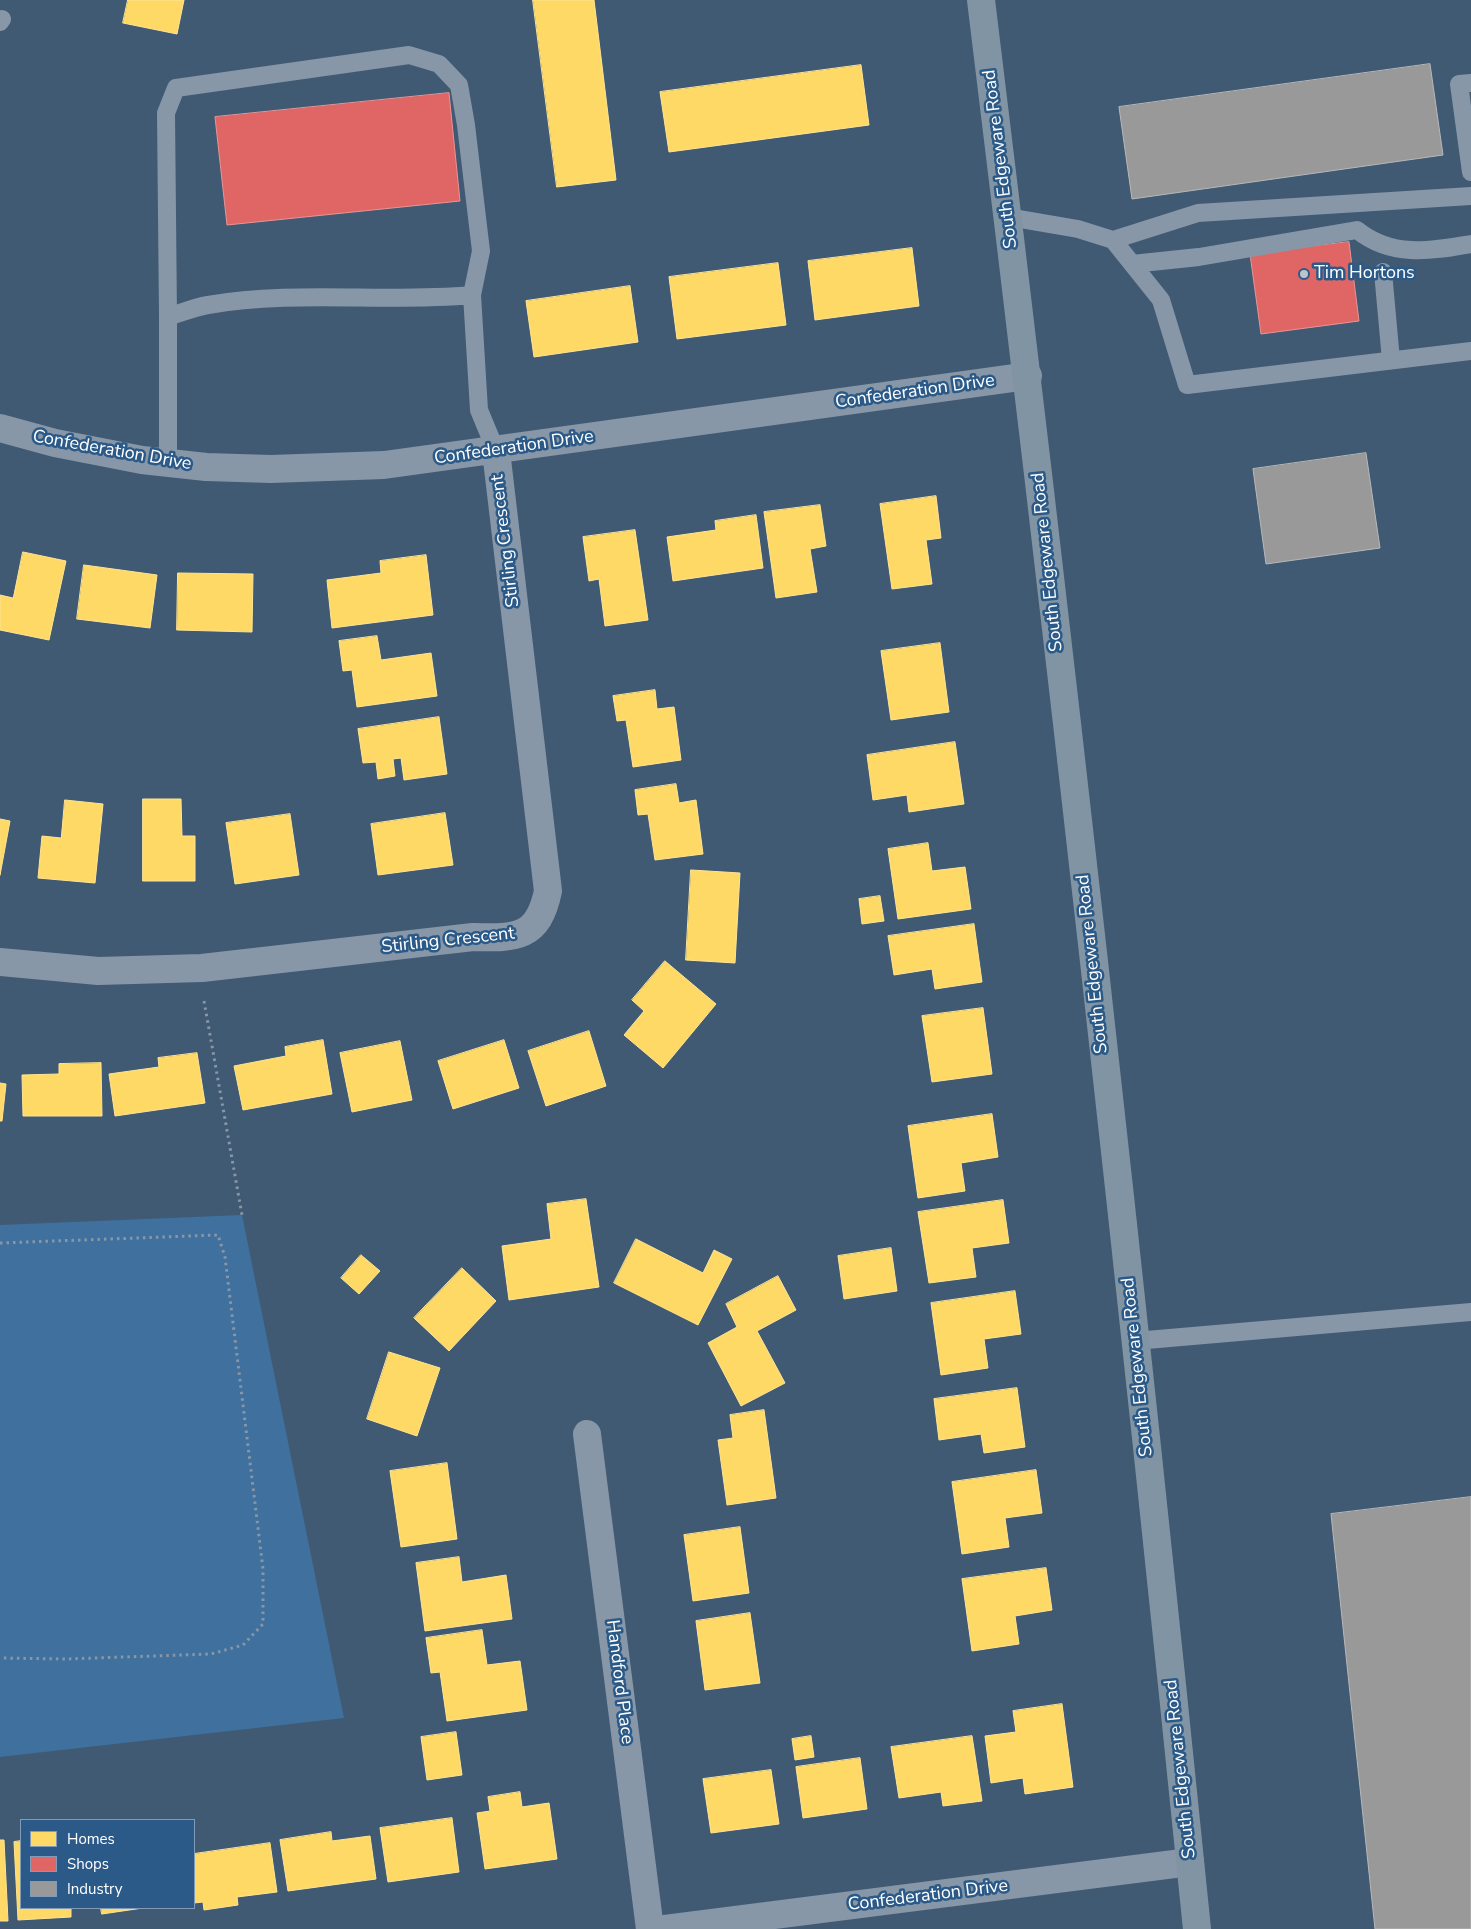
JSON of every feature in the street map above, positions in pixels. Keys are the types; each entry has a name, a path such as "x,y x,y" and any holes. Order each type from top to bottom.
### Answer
{"main road":[{"name":"South Edgeware Road","path":"981,0 1028,376 1135,1342 1197,1929"}],"street":[{"name":"Confederation Drive","path":"0,428 55,443 168,463 206,467 280,469 384,465 1028,376"},
{"name":"Stirling Crescent","path":"0,962 98,971 202,968 473,937 508,938 523,932 538,922 548,891 496,451"},
{"name":"Handford Place","path":"587,1434 650,1929"},
{"name":"Confederation Drive","path":"665,1929 1190,1862"}],"lane":[{"path":"168,463 166,113 176,88 409,55 439,64 459,85 466,125 481,252 472,295 479,410 496,451"},
{"path":"1471,83 1459,84 1471,172"},
{"path":"1113,240 1198,213 1471,196"},
{"path":"1008,217 1078,229 1113,240 1160,300 1187,386 1471,351"},
{"path":"1132,264 1199,257 1357,230 1370,240 1394,248 1425,252 1471,244"},
{"path":"1383,272 1392,360"},
{"path":"168,317 208,305 283,298 434,299 472,295"},
{"path":"1135,1342 1471,1312"}],"path":[{"path":"202,968 204,1002 242,1215"},
{"path":"0,1243 218,1235 225,1258 263,1569 263,1624 243,1645 211,1654 0,1658"}],"shaded area":[{"path":"242,1215 344,1718 0,1757 0,1225"}],"building: Homes":[{"path":"128,0 184,0 177,34 123,23"},
{"path":"533,0 594,0 616,180 557,187"},
{"path":"861,65 869,125 669,152 660,92"},
{"path":"912,248 919,306 815,320 808,261"},
{"path":"778,263 786,325 677,339 669,277"},
{"path":"630,286 638,342 534,357 526,301"},
{"path":"936,496 941,538 926,540 932,584 892,589 880,504"},
{"path":"820,505 826,546 810,549 817,592 776,598 764,512"},
{"path":"756,515 763,568 673,581 667,537 716,530 715,521"},
{"path":"635,530 648,620 605,626 599,579 589,581 583,537"},
{"path":"23,552 66,561 49,640 0,630 0,595 13,598"},
{"path":"426,555 433,615 332,628 327,580 381,573 380,561"},
{"path":"84,565 157,575 150,628 77,619"},
{"path":"178,573 253,574 252,632 177,630"},
{"path":"377,636 381,660 431,653 437,696 357,707 352,670 343,671 339,641"},
{"path":"940,643 949,712 891,720 881,651"},
{"path":"655,690 657,709 674,707 681,760 633,767 626,720 617,721 613,696"},
{"path":"439,717 447,774 404,780 401,758 393,759 395,776 378,779 376,762 363,763 358,729"},
{"path":"955,742 964,804 909,812 907,795 873,800 867,755"},
{"path":"676,784 679,803 696,800 703,854 655,860 648,814 638,815 635,790"},
{"path":"143,799 181,799 182,836 195,836 195,881 143,881"},
{"path":"65,800 103,804 95,883 38,878 42,836 61,838"},
{"path":"445,813 453,865 378,875 371,824"},
{"path":"290,814 299,875 235,884 226,823"},
{"path":"0,819 10,821 0,875"},
{"path":"928,843 932,871 965,867 971,909 898,919 888,849"},
{"path":"691,870 740,873 735,963 686,960"},
{"path":"880,896 884,921 862,924 859,899"},
{"path":"974,924 982,982 935,989 932,969 894,975 888,936"},
{"path":"665,961 716,1004 663,1068 624,1035 644,1011 632,1000"},
{"path":"983,1008 992,1074 932,1082 922,1016"},
{"path":"589,1031 606,1086 546,1106 528,1051"},
{"path":"323,1040 332,1094 243,1110 234,1066 286,1056 285,1047"},
{"path":"504,1040 519,1088 453,1109 438,1061"},
{"path":"400,1041 412,1100 352,1112 340,1053"},
{"path":"197,1053 205,1103 115,1116 109,1074 159,1067 158,1058"},
{"path":"101,1063 102,1116 23,1116 22,1075 59,1074 59,1064"},
{"path":"0,1083 6,1084 2,1121 0,1121"},
{"path":"992,1114 998,1157 961,1163 965,1191 918,1198 908,1126"},
{"path":"586,1199 599,1287 509,1300 502,1246 551,1239 547,1204"},
{"path":"1003,1200 1009,1243 972,1248 976,1277 929,1283 918,1212"},
{"path":"636,1239 703,1273 714,1250 732,1259 698,1325 614,1283"},
{"path":"891,1248 897,1291 844,1299 838,1256"},
{"path":"361,1255 380,1271 359,1294 341,1278"},
{"path":"462,1268 496,1301 449,1351 414,1318"},
{"path":"778,1276 796,1310 757,1331 785,1383 741,1406 708,1343 737,1327 726,1304"},
{"path":"1015,1291 1021,1334 984,1339 988,1368 941,1375 931,1303"},
{"path":"389,1352 440,1368 417,1436 367,1419"},
{"path":"1017,1388 1025,1447 984,1453 981,1434 939,1440 934,1399"},
{"path":"764,1410 776,1498 727,1505 718,1440 733,1438 730,1415"},
{"path":"447,1463 457,1539 401,1547 390,1471"},
{"path":"1036,1470 1042,1513 1005,1518 1009,1547 962,1554 952,1482"},
{"path":"740,1527 749,1593 693,1601 684,1535"},
{"path":"459,1557 462,1582 506,1575 512,1619 425,1631 416,1563"},
{"path":"1046,1568 1052,1610 1015,1616 1019,1644 972,1651 962,1579"},
{"path":"750,1613 760,1683 705,1690 696,1621"},
{"path":"482,1630 487,1665 520,1661 527,1710 447,1721 440,1672 431,1673 426,1638"},
{"path":"1062,1704 1073,1787 1025,1794 1023,1778 991,1783 985,1736 1016,1732 1013,1711"},
{"path":"456,1732 462,1775 427,1780 421,1737"},
{"path":"811,1736 814,1757 795,1760 792,1739"},
{"path":"972,1736 982,1801 943,1806 941,1792 899,1798 891,1747"},
{"path":"860,1758 867,1809 803,1818 796,1767"},
{"path":"771,1770 779,1824 711,1833 703,1779"},
{"path":"520,1792 522,1807 549,1803 557,1859 485,1869 477,1813 490,1811 488,1797"},
{"path":"452,1818 459,1872 388,1882 380,1828"},
{"path":"331,1832 332,1841 370,1836 376,1879 288,1891 280,1840"},
{"path":"0,1840 4,1840 8,1921 0,1921"},
{"path":"20,1841 20,1909 71,1909 71,1917 18,1920 14,1842"},
{"path":"270,1843 277,1892 237,1897 238,1905 204,1910 203,1902 195,1903 195,1854"},
{"path":"101,1909 136,1909 102,1914"}],"building: Shops":[{"path":"449,93 460,201 227,225 215,117"},
{"path":"1349,242 1359,321 1261,334 1250,254"}],"building: Industry":[{"path":"1430,64 1443,155 1132,199 1119,107"},
{"path":"1366,453 1380,548 1266,564 1253,469"},
{"path":"1471,1497 1471,1929 1375,1929 1331,1514"}],"place":[{"name":"Tim Hortons","path":"1304,274"}]}
